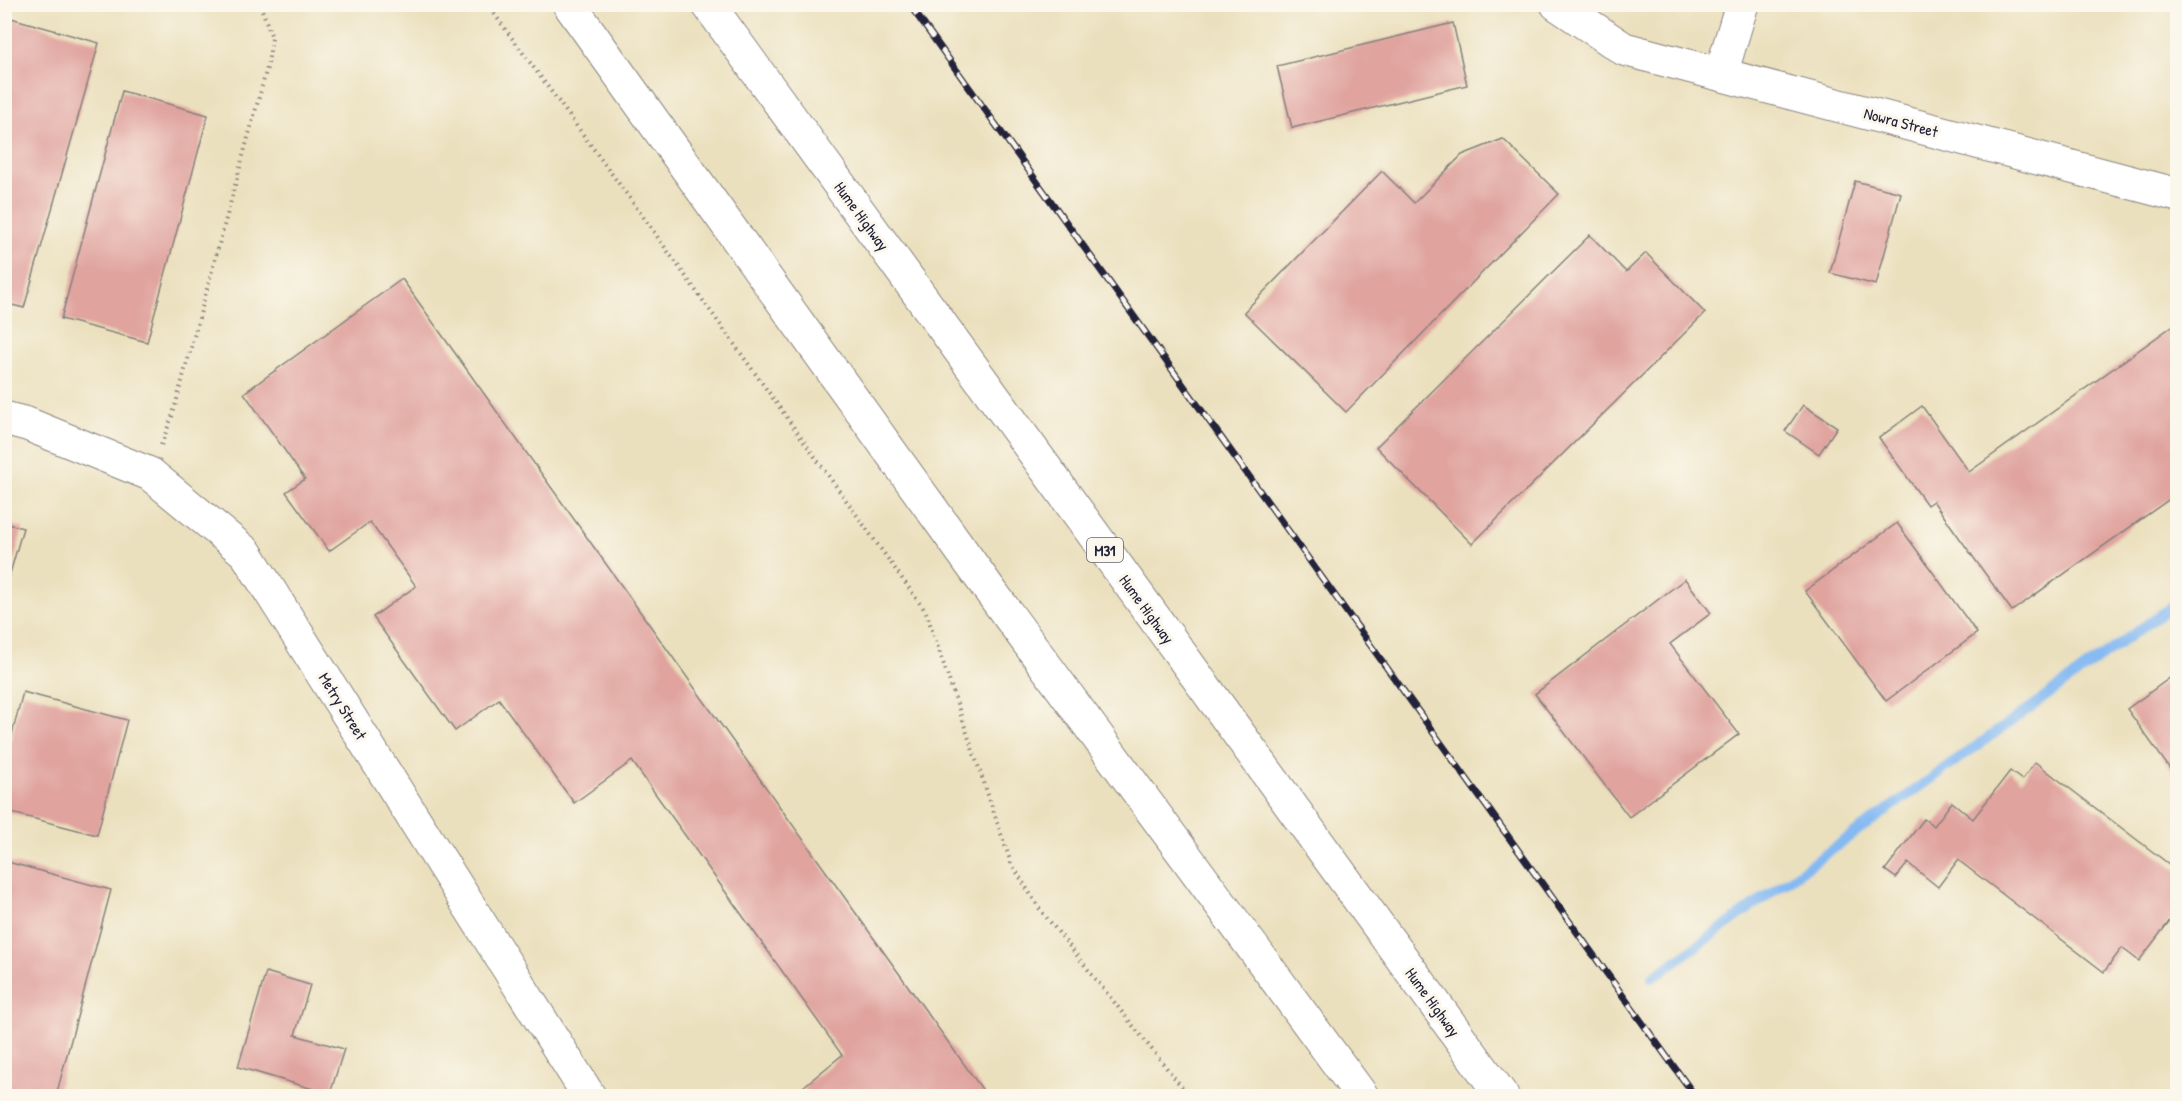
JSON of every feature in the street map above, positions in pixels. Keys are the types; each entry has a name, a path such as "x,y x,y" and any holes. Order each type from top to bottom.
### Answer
{"main road":[{"path":"569,4 989,589 1362,1096"},
{"name":"Hume Highway","path":"708,4 1502,1096"},
{"name":"Nowra Street","path":"1557,4 1624,49 2178,195"},
{"path":"1721,74 1742,4"},
{"name":"Metry Street","path":"4,418 27,424 150,474 246,553 589,1096"}],"path":[{"path":"173,414 268,64 272,38 260,4"},
{"path":"487,4 631,200 926,612 1011,863 1039,908 1189,1096"}],"building":[{"path":"4,16 99,43 24,308 4,303"},
{"path":"1453,23 1467,85 1292,128 1277,66"},
{"path":"122,91 208,115 147,342 61,319"},
{"path":"1503,139 1559,194 1346,412 1244,312 1382,171 1414,203 1462,155"},
{"path":"1855,181 1901,193 1876,285 1830,273"},
{"path":"1590,235 1626,272 1646,253 1705,313 1472,544 1376,447"},
{"path":"402,279 987,1096 810,1096 803,1087 842,1055 632,761 574,803 499,699 455,731 373,617 416,586 370,522 329,551 286,492 305,479 244,393"},
{"path":"2178,322 2178,493 2012,611 1933,501 1927,505 1879,438 1922,406 1969,472"},
{"path":"1803,405 1837,427 1819,454 1785,431"},
{"path":"4,523 23,528 5,591 4,590"},
{"path":"1897,523 1977,633 1886,701 1805,591"},
{"path":"1685,579 1711,613 1670,644 1739,734 1629,817 1535,694"},
{"path":"2178,672 2178,780 2127,709"},
{"path":"23,692 127,720 97,835 4,811 4,765"},
{"path":"2035,762 2178,871 2178,910 2139,961 2122,948 2104,972 1958,860 1938,887 1908,863 1896,878 1885,870 1924,819 1934,826 1952,802 1973,819 2010,771 2022,780"},
{"path":"4,861 111,890 56,1096 4,1096"},
{"path":"266,972 310,985 295,1035 344,1049 330,1094 238,1067"}],"waterway":[{"path":"1652,978 2178,602"}],"railway":[{"path":"909,4 1695,1096"}]}
